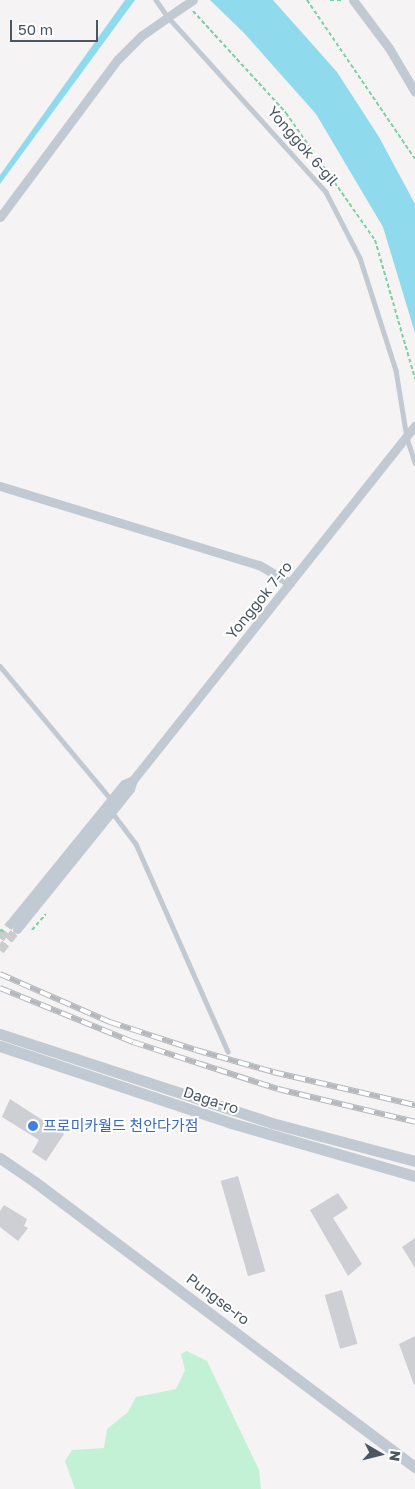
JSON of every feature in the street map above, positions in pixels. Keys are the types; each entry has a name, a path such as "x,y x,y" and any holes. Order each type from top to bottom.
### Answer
{"street":[{"path":"0,217 117,60 141,36 193,0"},
{"path":"353,0 389,48 415,92"},
{"name":"Yonggok 7-ro","path":"133,780 124,784 111,799 14,926 130,789 133,780 415,426"},
{"path":"0,486 266,567 290,582"},
{"name":"Daga-ro","path":"0,1034 272,1123 415,1161"},
{"name":"Daga-ro","path":"0,1046 231,1123 415,1176"},
{"name":"Pungse-ro","path":"0,1158 35,1182 415,1467"}],"lane":[{"name":"Yonggok 6-gil","path":"156,0 168,17 326,192 360,258 396,370 407,438 415,463"},
{"path":"0,666 111,799"},
{"path":"112,811 136,844 228,1052"}],"path":[{"path":"307,0 415,159"},
{"path":"330,0 353,0"},
{"path":"32,930 46,914"}],"green space":[{"path":"187,1351 207,1361 259,1470 261,1489 75,1489 65,1461 72,1450 104,1448 107,1429 128,1412 136,1397 176,1389 185,1370 181,1354"}],"water":[{"path":"125,0 135,0 0,184 0,175"},
{"path":"210,0 273,0 337,72 379,137 415,204 415,333 383,227 316,114 244,33"}],"building":[{"name":"프로미카월드 천안다가점","path":"10,1099 64,1134 46,1161 32,1152 39,1140 2,1117"},
{"path":"238,1176 265,1271 248,1276 221,1181"},
{"path":"338,1193 348,1208 333,1218 362,1264 348,1276 310,1210"},
{"path":"4,1205 27,1219 24,1226 28,1228 18,1241 0,1227 0,1211"},
{"path":"415,1238 415,1268 402,1247"},
{"path":"342,1290 357,1344 340,1349 325,1295"},
{"path":"415,1336 415,1384 414,1385 399,1344"}],"tunnel":[{"path":"0,938 11,923"},
{"path":"0,950 17,929"}],"railway":[{"path":"0,974 110,1022 196,1050 273,1072 415,1105"},
{"path":"0,988 133,1042 278,1089 415,1122"}],"place":[{"name":"프로미카월드 천안다가점","path":"33,1126"}]}
